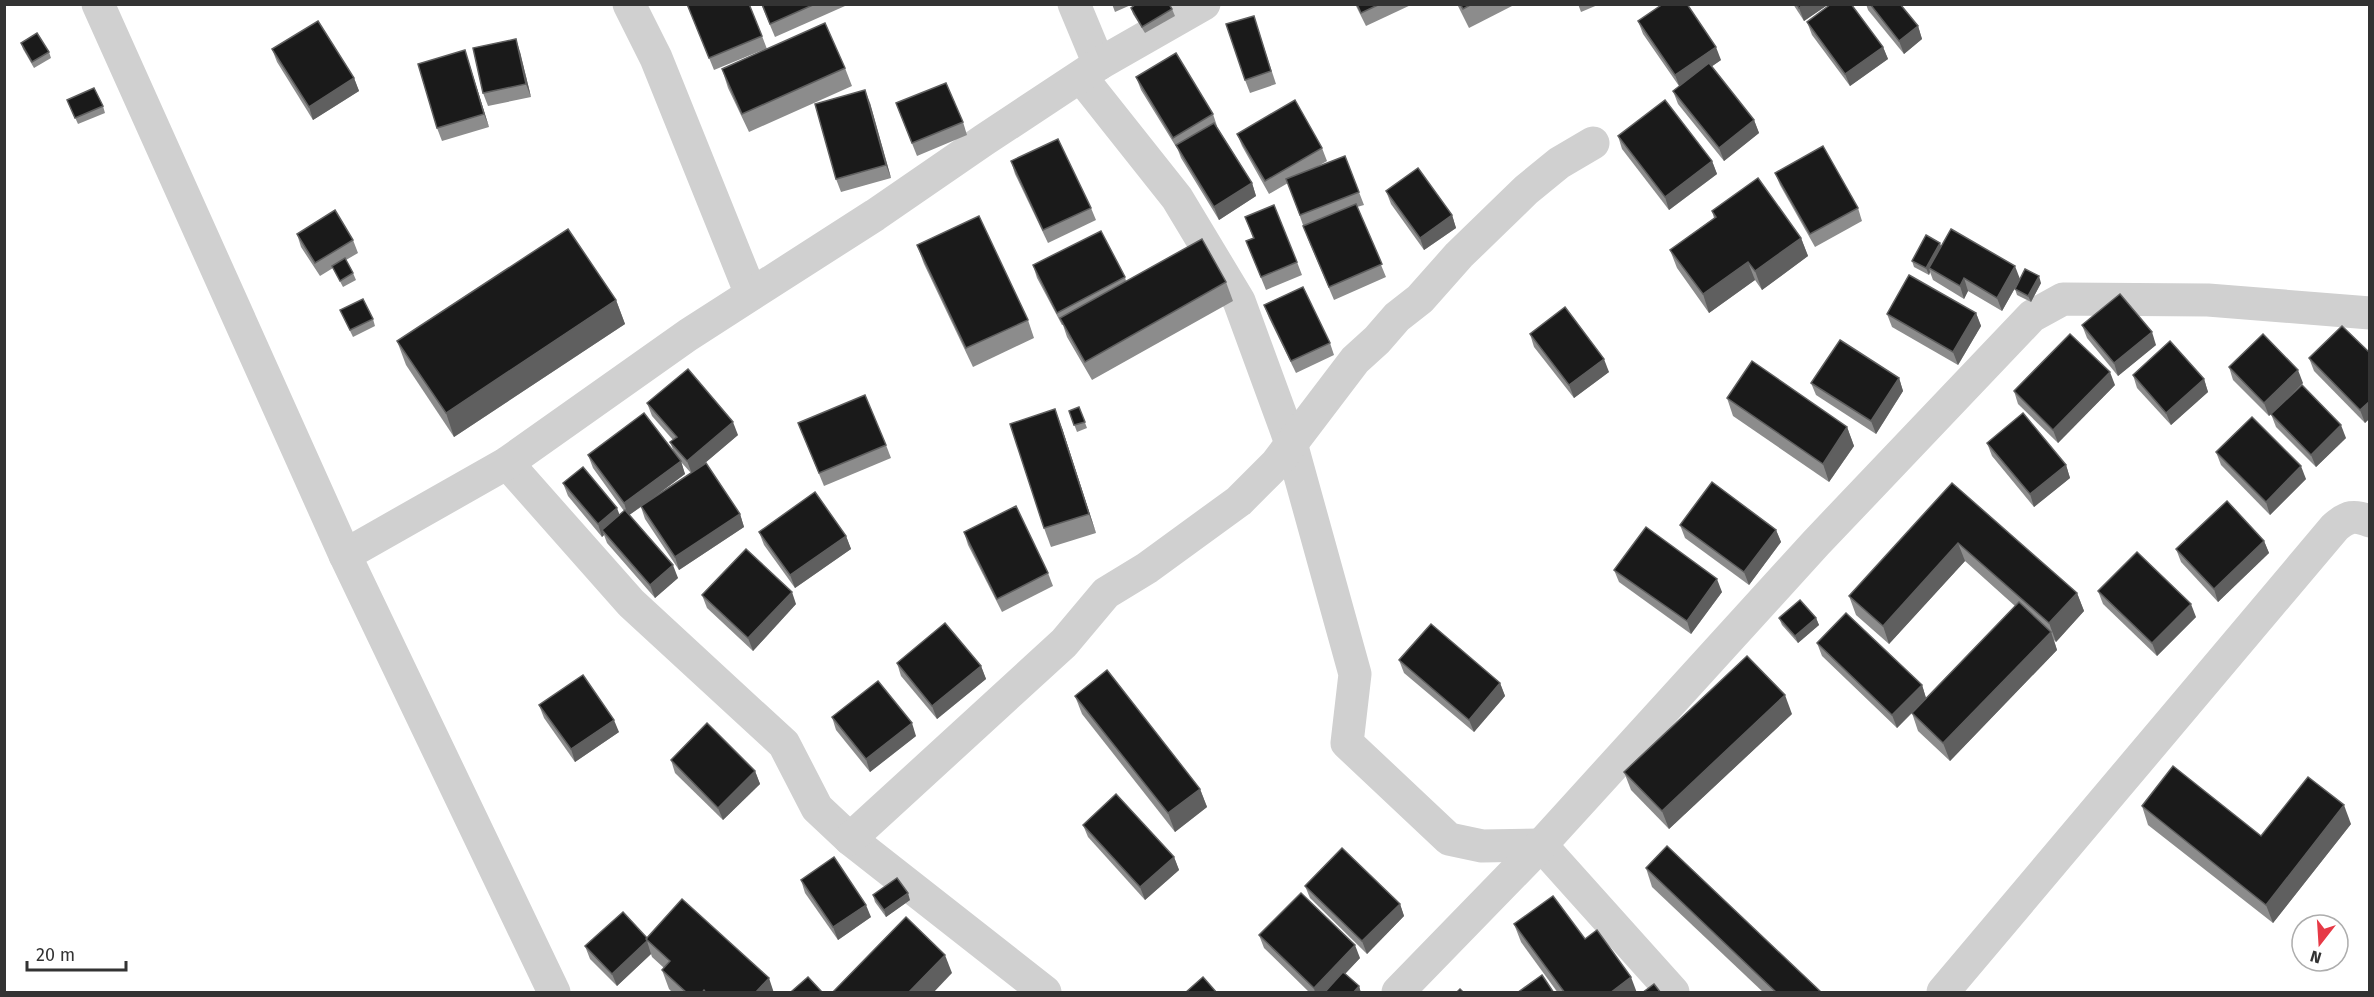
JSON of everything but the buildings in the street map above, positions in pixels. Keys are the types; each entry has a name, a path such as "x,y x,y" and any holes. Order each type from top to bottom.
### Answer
{"street":[{"path":"99,4 345,555 554,993"},
{"path":"629,4 656,58 751,294"},
{"path":"1074,4 1090,70 1177,198 1239,300 1291,443 1355,674 1347,743 1449,839 1482,846 1541,845 1673,993"},
{"path":"345,555 507,463 688,334 875,214 1090,70 1204,4"},
{"path":"850,839 1064,643 1106,593 1147,568 1239,501 1276,464 1355,360 1377,340 1396,317 1420,299 1459,255 1526,190 1559,163 1593,143"},
{"path":"1398,993 1541,845 1816,543 2032,316 2063,299 2208,300 2370,313"},
{"path":"507,463 631,603 784,744 817,808 850,839 1045,993"},
{"path":"1943,993 2335,527 2350,516 2370,521"}]}
